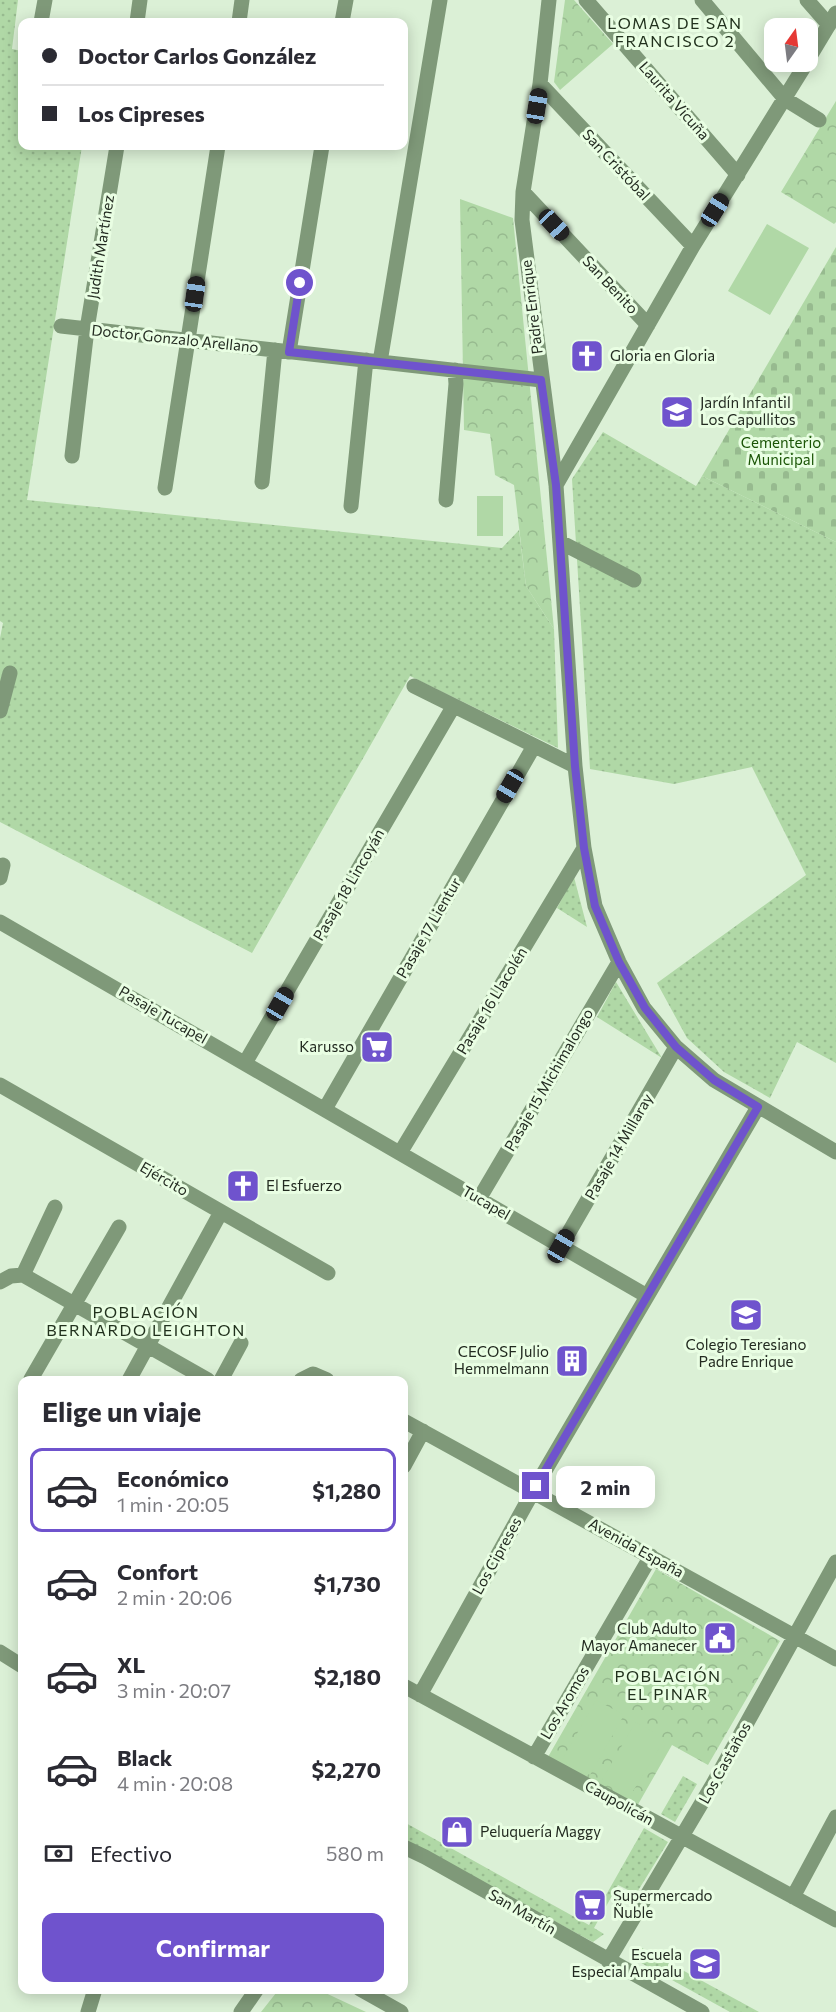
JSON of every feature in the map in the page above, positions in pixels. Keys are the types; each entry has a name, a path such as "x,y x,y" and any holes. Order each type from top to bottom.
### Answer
{"street":[{"path":"41,18 45,0"},
{"path":"138,18 140,0"},
{"path":"240,18 242,0"},
{"path":"343,18 346,0"},
{"path":"351,506 373,361 440,0"},
{"name":"Padre Enrique","path":"549,0 540,84 523,192 522,220 556,485 575,766 584,848 595,906 619,962 645,1008 676,1047 714,1080 836,1152"},
{"name":"Laurita Vicuña","path":"586,0 738,175"},
{"path":"702,0 785,99 819,120"},
{"path":"807,0 832,19 818,43"},
{"path":"556,485 693,246 801,72"},
{"name":"San Cristóbal","path":"540,84 693,246"},
{"name":"Judith Martínez","path":"72,456 87,329 116,150"},
{"path":"165,488 217,150"},
{"path":"262,482 282,351 321,150"},
{"name":"San Benito","path":"523,192 648,325"},
{"name":"Doctor Gonzalo Arellano","path":"61,326 541,380"},
{"path":"446,500 456,384 455,370"},
{"path":"560,542 634,579"},
{"path":"0,711 10,673"},
{"path":"414,686 575,766"},
{"name":"Pasaje 18 Lincoyán","path":"245,1063 453,707"},
{"name":"Pasaje 17 Lientur","path":"325,1109 534,746"},
{"name":"Pasaje 16 Llacolén","path":"400,1153 584,848"},
{"name":"Pasaje Tucapel","path":"0,921 325,1109"},
{"name":"Pasaje 15 Michimalongo","path":"480,1199 619,962"},
{"name":"Pasaje 14 Millaray","path":"561,1246 676,1047"},
{"name":"Ejército","path":"0,1085 328,1273"},
{"name":"Los Cipreses","path":"420,1695 533,1492 758,1107"},
{"name":"Tucapel","path":"325,1109 647,1296"},
{"path":"24,1275 56,1207"},
{"path":"131,1376 221,1212"},
{"path":"32,1376 119,1227"},
{"path":"0,1282 11,1276 24,1275 201,1376"},
{"path":"223,1376 242,1343"},
{"name":"Avenida España","path":"408,1423 836,1659"},
{"path":"408,1459 423,1431"},
{"name":"Los Aromos","path":"534,1757 651,1556"},
{"name":"Los Castaños","path":"608,1961 682,1838 836,1562"},
{"path":"0,1652 18,1663"},
{"name":"Caupolicán","path":"408,1688 836,1920"},
{"path":"794,1897 836,1816"},
{"name":"San Martín","path":"408,1849 702,2012"},
{"path":"88,2012 93,1994"},
{"path":"241,2012 254,1994"},
{"path":"369,1994 401,2012"}],"green space":[{"path":"0,0 18,0 12,49 18,50 18,150 81,150 27,500 502,548 519,530 526,586 554,629 558,748 410,676 252,953 0,822 0,638 3,623 0,621"},
{"path":"565,0 574,0 613,44 560,90 554,82"},
{"path":"836,101 836,222 834,224 781,192"},
{"path":"460,199 513,218 554,629 526,586 514,485 495,475 490,434 464,430"},
{"path":"767,224 809,248 770,315 728,291"},
{"name":"Cementerio Municipal","path":"836,247 836,542 702,476"},
{"path":"603,432 696,486 702,476 836,542 836,1063 797,1042 770,1098 724,1072 687,1038 657,983 806,875 752,767 674,784 590,769 572,479"},
{"path":"477,496 503,496 503,536 477,536"},
{"path":"574,877 587,927 557,908"},
{"path":"616,982 662,1058 597,1017"},
{"path":"656,1569 780,1641 708,1765 672,1745 636,1808 548,1757"},
{"path":"596,1700 624,1715 590,1775 562,1760"},
{"path":"636,1722 665,1739 630,1796 602,1779"},
{"path":"683,1776 697,1784 675,1822 661,1814"},
{"path":"408,1824 589,1925 644,1828 668,1842 636,1894 618,1885 594,1928 604,1934 593,1942 408,1842"},
{"path":"633,1946 642,1948 759,2012 730,2012 634,1959"},
{"path":"275,1994 328,1994 366,2012 261,2012"}],"place":[{"name":"Gloria en Gloria","path":"587,356"},
{"name":"Jardín Infantil Los Capullitos","path":"677,412"},
{"name":"Karusso","path":"377,1047"},
{"name":"El Esfuerzo","path":"243,1186"},
{"name":"Colegio Teresiano Padre Enrique","path":"746,1315"},
{"name":"CECOSF Julio Hemmelmann","path":"572,1361"},
{"name":"Club Adulto Mayor Amanecer","path":"720,1638"},
{"name":"Peluquería Maggy","path":"457,1832"},
{"name":"Supermercado Ñuble","path":"590,1905"},
{"name":"Escuela Especial Ampalu","path":"705,1964"}],"district":[{"name":"LOMAS DE SAN FRANCISCO 2","path":"675,32"},
{"name":"POBLACIÓN BERNARDO LEIGHTON","path":"146,1321"},
{"name":"POBLACIÓN EL PINAR","path":"668,1685"}],"route":[{"path":"300,283 289,352 541,380 556,485 575,766 584,848 595,906 619,962 645,1008 676,1047 714,1080 758,1107 536,1486"}]}
